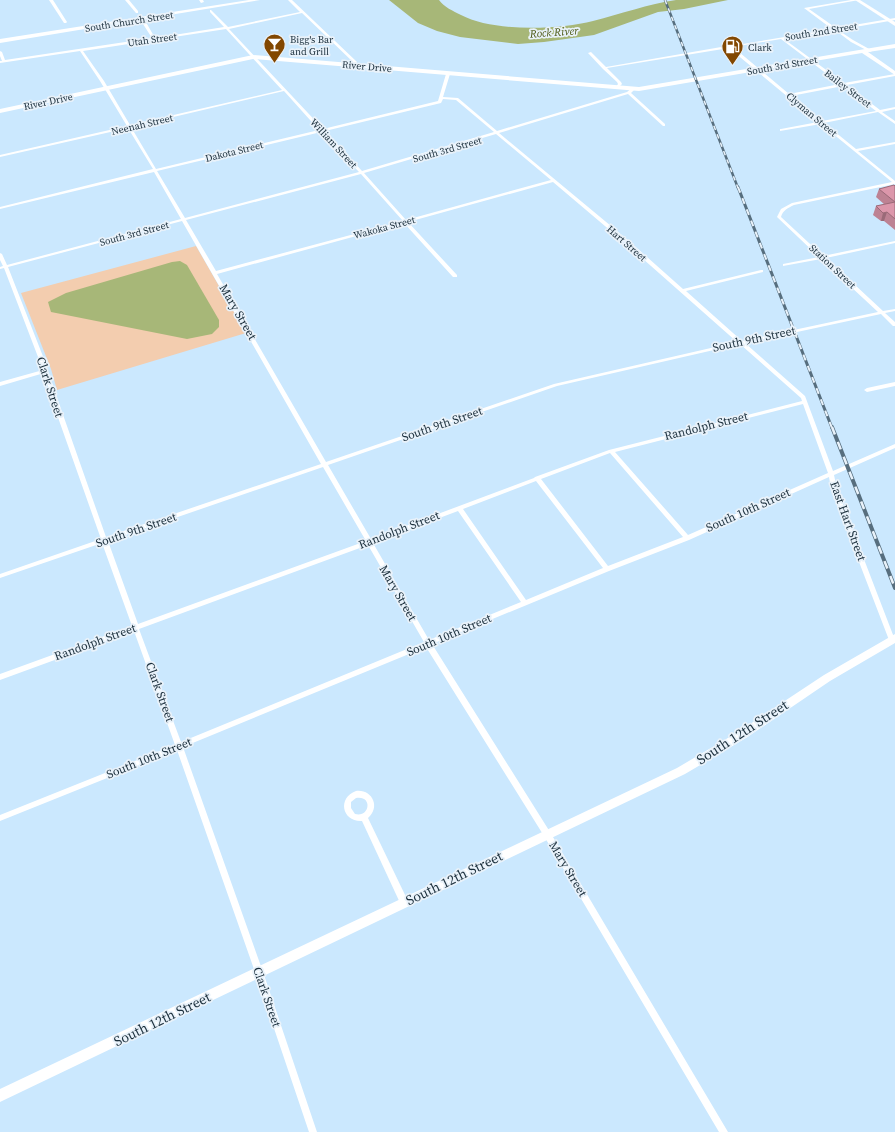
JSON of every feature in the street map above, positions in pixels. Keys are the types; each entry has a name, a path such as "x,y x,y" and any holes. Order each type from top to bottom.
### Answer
{"street":[{"path":"51,0 65,22"},
{"path":"127,0 137,12"},
{"name":"South Church Street","path":"0,37 234,0"},
{"name":"South Church Street","path":"0,42 258,0"},
{"path":"290,0 355,62 353,65"},
{"path":"895,24 857,0 806,8 867,51 895,74"},
{"name":"William Street","path":"211,11 455,276"},
{"name":"Utah Street","path":"2,61 227,28 303,12"},
{"name":"South 2nd Street","path":"604,68 895,19"},
{"path":"145,24 154,39"},
{"name":"Bailey Street","path":"781,38 895,123"},
{"path":"852,41 853,44 895,67"},
{"name":"Clyman Street","path":"729,46 895,183"},
{"name":"South 3rd Street","path":"2,268 361,173 498,133 631,91 895,46"},
{"name":"Mary Street","path":"81,50 130,126 326,464 428,644 547,834 724,1132"},
{"path":"0,52 2,61"},
{"path":"590,53 619,82 620,84 618,87"},
{"name":"River Drive","path":"0,111 254,57 618,87 631,91"},
{"path":"442,98 448,74"},
{"path":"788,94 843,85 895,74"},
{"name":"Neenah Street","path":"0,156 285,90"},
{"path":"631,91 664,125"},
{"name":"Dakota Street","path":"0,208 321,129 440,102 442,98"},
{"name":"Hart Street","path":"442,98 457,99 498,133 742,342 803,397 804,402"},
{"path":"781,130 895,108"},
{"path":"856,150 895,143"},
{"name":"Wakoka Street","path":"215,273 553,181"},
{"name":"Station Street","path":"895,183 785,207 780,212 779,217 824,257 895,325"},
{"path":"785,265 895,242"},
{"name":"Clark Street","path":"0,254 2,268 46,371 104,541 179,746 259,972 313,1132"},
{"path":"682,290 761,271"},
{"name":"South 9th Street","path":"0,576 556,385 742,342 895,310"},
{"path":"0,384 46,371"},
{"path":"867,390 895,384"},
{"name":"Randolph Street","path":"0,677 369,542 611,451 804,402"},
{"name":"East Hart Street","path":"804,402 831,473 834,489 894,639"},
{"name":"South 10th Street","path":"0,818 428,644 607,569 687,538 895,446"},
{"path":"611,451 687,538"},
{"path":"536,478 607,569"},
{"path":"458,508 525,603"},
{"name":"South 12th Street","path":"0,1096 691,766 742,735 827,678 894,639"},
{"path":"364,816 404,902"}],"shaded area":[{"path":"196,246 246,333 57,390 51,369 21,293"}],"water":[{"name":"Rock River","path":"389,0 439,0 449,9 474,21 508,27 544,28 579,24 676,0 728,0 684,9 658,12 594,35 518,44 460,37 437,31 418,23"},
{"path":"180,261 187,265 219,320 219,327 212,334 187,339 51,312 48,302 66,293"}],"building":[{"path":"895,186 895,202 879,189"},
{"path":"895,202 895,219 887,212 883,213 876,206"}],"railway":[{"path":"665,0 738,188"},
{"path":"738,187 832,428"},
{"path":"832,427 895,588"}],"place":[{"name":"Bigg's Bar and Grill","path":"274,64"},
{"name":"Clark","path":"732,66"}]}
